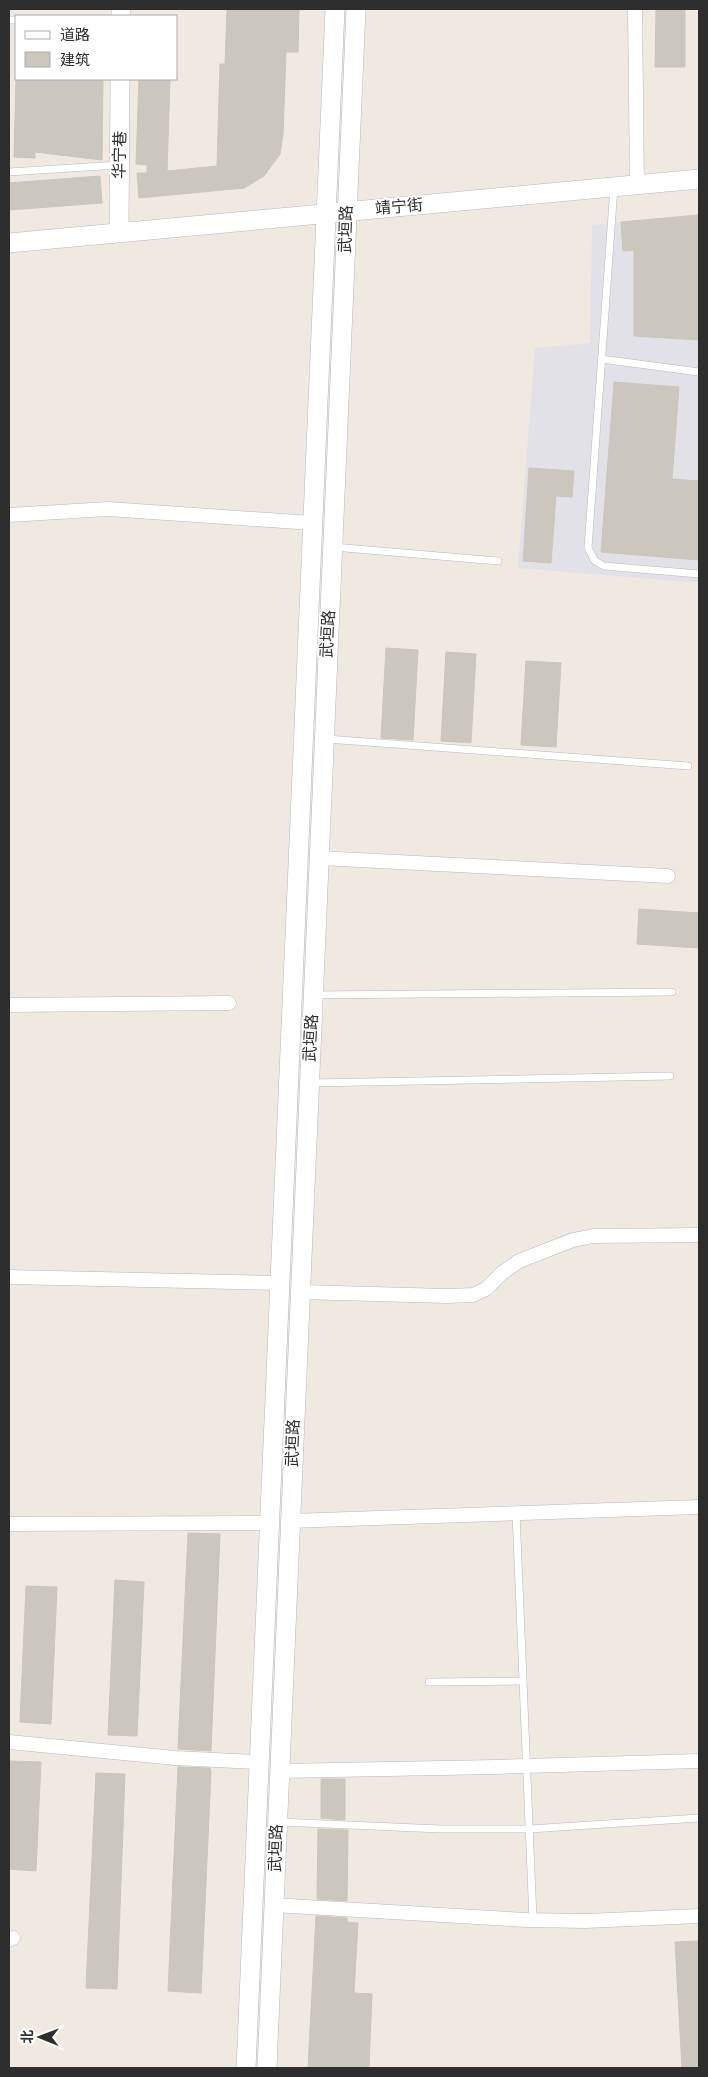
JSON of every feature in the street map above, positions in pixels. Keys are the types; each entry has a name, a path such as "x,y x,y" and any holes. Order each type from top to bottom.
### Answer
{"main road":[{"name":"武垣路","path":"246,2068 335,9"},
{"name":"武垣路","path":"267,2068 356,9"},
{"name":"华宁巷","path":"119,232 120,80"},
{"name":"靖宁街","path":"9,243 699,179"}],"street":[{"path":"635,9 636,185"},
{"path":"9,516 108,509 312,523"},
{"path":"319,858 668,876"},
{"path":"9,1005 229,1003"},
{"path":"300,1292 473,1295 486,1289 502,1273 519,1261 573,1240 593,1236 699,1235 699,1240"},
{"path":"9,1276 279,1283"},
{"path":"290,1521 699,1507"},
{"path":"9,1524 269,1523"},
{"path":"9,1742 175,1758 258,1762"},
{"path":"279,1771 526,1767 699,1761"},
{"path":"273,1905 533,1920 586,1921 699,1916"}],"lane":[{"path":"9,172 120,165"},
{"path":"614,187 588,548 594,561 604,566 699,574"},
{"path":"601,359 699,372"},
{"path":"332,547 498,561"},
{"path":"324,739 688,766"},
{"path":"313,996 672,992"},
{"path":"309,1083 670,1076"},
{"path":"516,1513 533,1920"},
{"path":"429,1682 523,1681"},
{"path":"277,1822 440,1829 529,1829 699,1818"}],"shaded area":[{"path":"699,214 699,583 518,568 535,348 590,343 592,225"}],"building":[{"path":"227,9 299,9 298,52 286,52 283,134 280,154 264,176 244,188 139,198 137,173 147,173 147,165 136,164 139,80 170,80 167,171 217,166 220,64 225,64"},
{"path":"656,9 685,9 685,67 655,67"},
{"path":"16,80 103,80 102,160 35,152 35,158 14,157"},
{"path":"100,176 102,203 9,210 9,183"},
{"path":"699,215 699,340 634,336 634,250 623,251 621,222"},
{"path":"614,382 679,387 672,479 699,481 699,560 601,552"},
{"path":"529,468 574,471 572,497 556,496 551,563 523,561"},
{"path":"386,648 418,650 413,740 381,738"},
{"path":"446,652 476,654 471,743 441,741"},
{"path":"526,661 561,663 556,747 521,745"},
{"path":"639,909 699,913 699,948 637,944"},
{"path":"188,1533 220,1534 211,1751 178,1749"},
{"path":"115,1580 144,1582 137,1736 108,1735"},
{"path":"26,1586 57,1587 51,1724 20,1722"},
{"path":"10,1761 41,1762 36,1871 9,1869"},
{"path":"178,1767 210,1768 211,1772 201,1993 168,1991"},
{"path":"96,1773 125,1774 117,1989 86,1988"},
{"path":"321,1779 345,1779 345,1820 321,1818"},
{"path":"318,1829 348,1830 347,1901 317,1899"},
{"path":"316,1916 347,1918 347,1922 358,1923 354,1993 372,1994 369,2068 308,2068"},
{"path":"699,1941 699,2068 682,2068 675,1942"}]}
